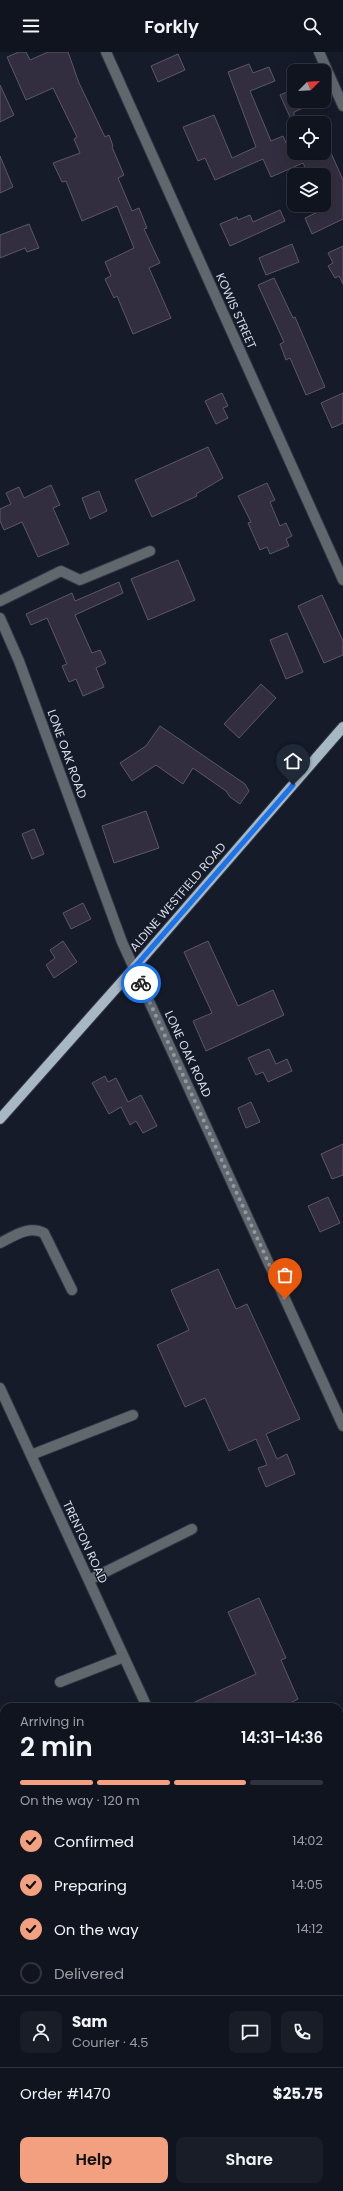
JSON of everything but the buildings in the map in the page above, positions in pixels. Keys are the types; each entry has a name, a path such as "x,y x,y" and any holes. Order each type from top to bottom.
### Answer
{"main road":[{"name":"ALDINE WESTFIELD ROAD","path":"0,1119 134,968 343,727"}],"street":[{"name":"KOWIS STREET","path":"106,52 343,580"},
{"path":"319,52 343,106"},
{"path":"0,602 60,571 80,580 150,551"},
{"name":"LONE OAK ROAD","path":"0,618 19,661 134,968 343,1426"},
{"path":"0,1243 26,1230 38,1230 44,1233 72,1290"},
{"name":"TRENTON ROAD","path":"0,1388 145,1703"},
{"path":"31,1455 133,1415"},
{"path":"88,1580 192,1529"},
{"path":"60,1682 124,1657"}],"way so far":[{"path":"141,983 285,1299"}],"route":[{"path":"141,983 134,968 293,785"}]}
